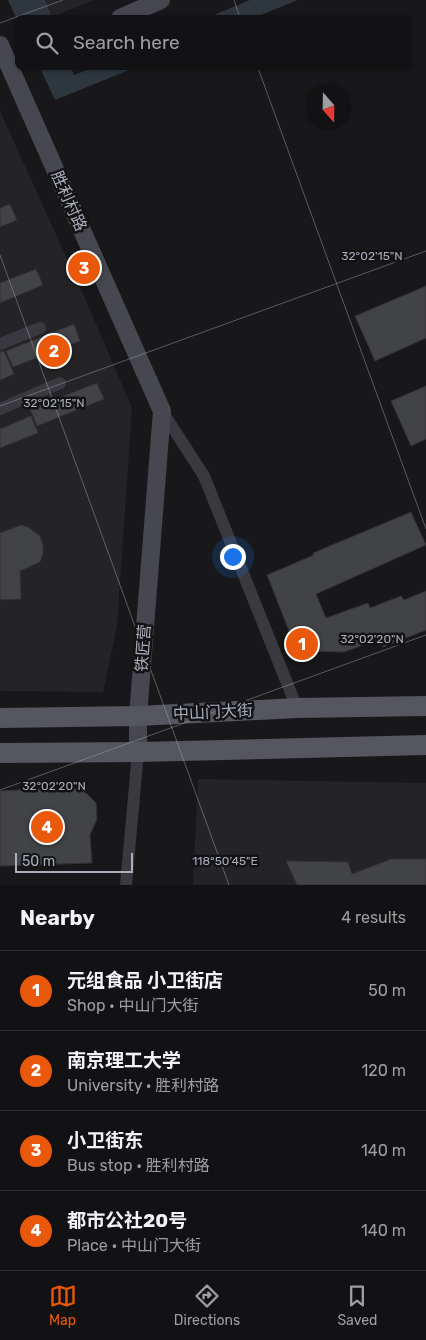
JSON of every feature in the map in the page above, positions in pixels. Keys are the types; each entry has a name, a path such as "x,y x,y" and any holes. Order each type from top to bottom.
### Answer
{"main road":[{"name":"中山门大街","path":"0,718 138,716 297,708 426,706"},
{"path":"0,753 138,752 426,745"}],"street":[{"path":"127,15 161,0"},
{"name":"胜利村路","path":"0,46 13,64"},
{"name":"胜利村路","path":"16,70 162,411"},
{"path":"0,344 40,328"},
{"path":"0,409 60,383"},
{"path":"162,411 204,476 297,708"},
{"name":"铁匠营","path":"126,885 138,752 138,716 162,411"}],"shaded area":[{"path":"8,0 45,0 51,15 15,15"},
{"path":"45,0 94,0 57,15 51,15"},
{"path":"250,0 298,0 261,15 214,15"},
{"path":"41,70 72,70 74,75 86,70 129,70 55,100"},
{"path":"0,111 83,294 132,408 117,626 103,692 0,691"},
{"path":"198,779 426,783 426,885 193,885"}],"building":[{"path":"10,204 17,220 0,227 0,208"},
{"path":"36,269 43,285 0,303 0,283"},
{"path":"426,286 426,338 375,361 355,316"},
{"path":"74,324 80,341 13,367 6,351"},
{"path":"4,351 14,374 0,380 0,352"},
{"path":"97,383 104,399 37,426 30,409"},
{"path":"426,386 426,439 411,446 391,401"},
{"path":"31,416 38,433 0,448 0,429"},
{"path":"411,512 426,545 316,594 326,618 368,603 370,608 401,596 404,600 426,591 426,630 383,647 380,639 344,652 297,651 267,575 314,555 313,553"},
{"path":"21,525 28,527 40,536 43,553 40,562 20,571 21,599 0,600 0,533"},
{"path":"72,787 84,791 96,803 97,819 90,835 92,863 0,866 0,791"},
{"path":"391,859 426,859 426,885 297,885 286,861 348,862 352,874"}],"place":[{"name":"小卫街东","path":"84,268"},
{"name":"南京理工大学","path":"54,351"},
{"name":"元组食品 小卫街店","path":"302,644"},
{"name":"都市公社20号","path":"47,827"}]}
